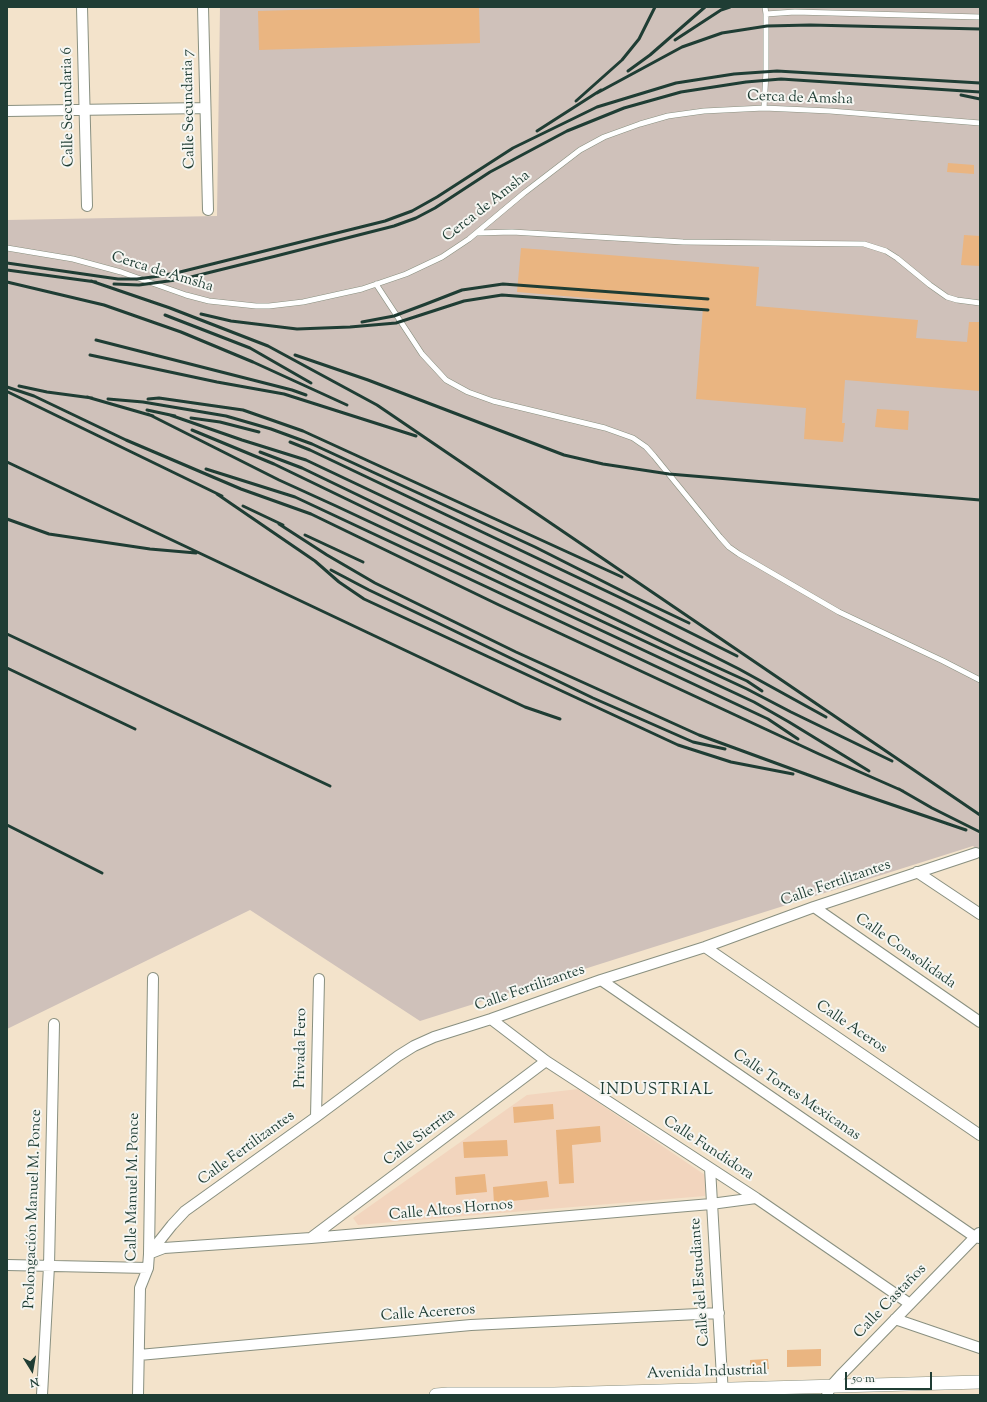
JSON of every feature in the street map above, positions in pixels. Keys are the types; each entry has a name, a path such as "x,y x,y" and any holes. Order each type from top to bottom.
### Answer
{"street":[{"name":"Calle Secundaria 6","path":"82,7 87,206"},
{"name":"Calle Secundaria 7","path":"203,7 208,210"},
{"path":"7,111 205,108"},
{"name":"Calle Fertilizantes","path":"149,1254 185,1211 398,1056 414,1046 434,1037 601,980 706,947 814,907 976,853"},
{"path":"917,872 980,914"},
{"name":"Calle Consolidada","path":"814,907 980,1022"},
{"name":"Calle Aceros","path":"706,947 980,1135"},
{"name":"Calle Manuel M. Ponce","path":"138,1395 140,1288 148,1268 149,1254 153,978"},
{"name":"Privada Fero","path":"316,1117 319,979"},
{"name":"Calle Torres Mexicanas","path":"601,980 978,1236"},
{"name":"Calle Fundidora","path":"490,1019 546,1061 756,1198 910,1304"},
{"name":"Prolongación Manuel M. Ponce","path":"42,1395 49,1266 54,1024"},
{"name":"Calle Sierrita","path":"311,1238 546,1061"},
{"name":"Calle del Estudiante","path":"710,1168 723,1392"},
{"name":"Calle Altos Hornos","path":"149,1254 164,1248 311,1238 711,1204 756,1198"},
{"name":"Calle Castaños","path":"829,1390 895,1319 978,1236"},
{"path":"7,1265 148,1268"},
{"name":"Calle Acereros","path":"139,1355 471,1325 719,1313"},
{"path":"895,1319 980,1348"},
{"name":"Avenida Industrial","path":"436,1395 829,1390 980,1382"}],"lane":[{"path":"764,108 766,72 765,7"},
{"path":"766,14 794,12 980,16"},
{"name":"Cerca de Amsha","path":"7,248 80,261 121,272 186,295 210,301 256,306 303,302 362,289 406,274 442,257 477,233 555,168 580,150 604,137 668,116 704,111 764,108 830,111 980,123"},
{"path":"477,233 512,232 682,242 864,244 891,255 930,286 947,297 980,303"},
{"path":"376,284 422,354 446,380 468,392 493,400 605,428 633,438 646,447 720,537 729,547 739,554 839,612 980,680"}],"shaded area":[{"path":"220,7 980,7 980,851 973,846 420,1021 250,910 7,1029 7,220 217,216"},
{"path":"578,1089 705,1175 705,1196 358,1225 353,1218 527,1095"}],"building":[{"path":"394,7 479,7 480,43 259,50 258,11"},
{"path":"948,163 974,165 974,174 947,172"},
{"path":"964,235 980,236 980,266 961,265"},
{"path":"521,248 759,267 756,306 918,320 916,338 967,342 969,322 980,322 980,391 845,380 842,423 845,423 843,442 804,439 806,408 696,399 703,308 517,292"},
{"path":"877,409 909,411 908,430 875,427"},
{"path":"553,1104 554,1119 514,1123 513,1107"},
{"path":"600,1126 601,1142 572,1145 574,1183 559,1184 556,1130"},
{"path":"507,1140 508,1156 464,1158 463,1142"},
{"path":"485,1174 487,1192 456,1195 455,1177"},
{"path":"547,1181 549,1197 494,1203 493,1187"},
{"path":"821,1349 821,1366 787,1367 787,1350"},
{"path":"768,1359 769,1369 750,1370 750,1360"}],"railway":[{"path":"576,101 622,60 639,39 655,7"},
{"path":"628,71 650,55 705,7"},
{"path":"675,40 721,10 730,7"},
{"path":"597,93 682,47 722,33 767,26 810,25 980,29"},
{"path":"7,263 118,279 137,279 180,272 385,221 412,211 437,197 513,148 597,107 676,83 734,74 777,71 980,83"},
{"path":"114,284 139,285 183,279 394,226 416,218 435,208 490,172 567,131 624,108 681,92 746,82 781,79 980,92"},
{"path":"537,131 601,90"},
{"path":"961,95 980,99"},
{"path":"7,270 96,282"},
{"path":"91,281 170,308 268,346 377,405 980,815"},
{"path":"7,282 104,305 181,332 253,362 347,405"},
{"path":"362,322 394,316 462,290 503,284 708,299"},
{"path":"201,314 231,321 297,329 350,327 396,323 464,301 502,295 708,310"},
{"path":"165,315 250,348 311,383"},
{"path":"96,340 292,390 306,395"},
{"path":"90,355 217,382 284,394 416,436"},
{"path":"295,355 368,380 564,455 603,464 669,474 980,500"},
{"path":"19,386 47,392 92,398"},
{"path":"7,387 34,396 126,440 241,489 311,514 499,605 819,754 903,791"},
{"path":"8,392 222,496"},
{"path":"87,397 153,416"},
{"path":"148,399 159,398 243,410 303,431 622,577"},
{"path":"108,399 143,402 226,416 271,429 312,444 535,547 689,623"},
{"path":"147,410 175,416"},
{"path":"148,414 279,480 754,702 869,771"},
{"path":"170,415 306,460 618,608 739,669 826,717"},
{"path":"191,418 220,422 259,432"},
{"path":"192,430 274,464 518,582 747,689 892,761"},
{"path":"290,442 310,450 623,599 737,656"},
{"path":"260,452 302,468 677,649 747,681 762,691"},
{"path":"7,462 525,707 560,719"},
{"path":"206,469 295,497 768,719 798,739"},
{"path":"217,494 315,561 339,582 364,599 678,745 731,762 793,774"},
{"path":"243,506 283,525"},
{"path":"7,519 49,534 150,549 196,553"},
{"path":"279,524 327,555 375,583 516,652 699,735 852,791 966,830"},
{"path":"305,535 363,562"},
{"path":"331,570 369,590 593,698 693,742 725,749"},
{"path":"7,634 330,786"},
{"path":"7,668 135,729"},
{"path":"899,789 932,808 980,832"},
{"path":"7,825 102,873"}],"district":[{"name":"INDUSTRIAL","path":"657,1091"}]}
